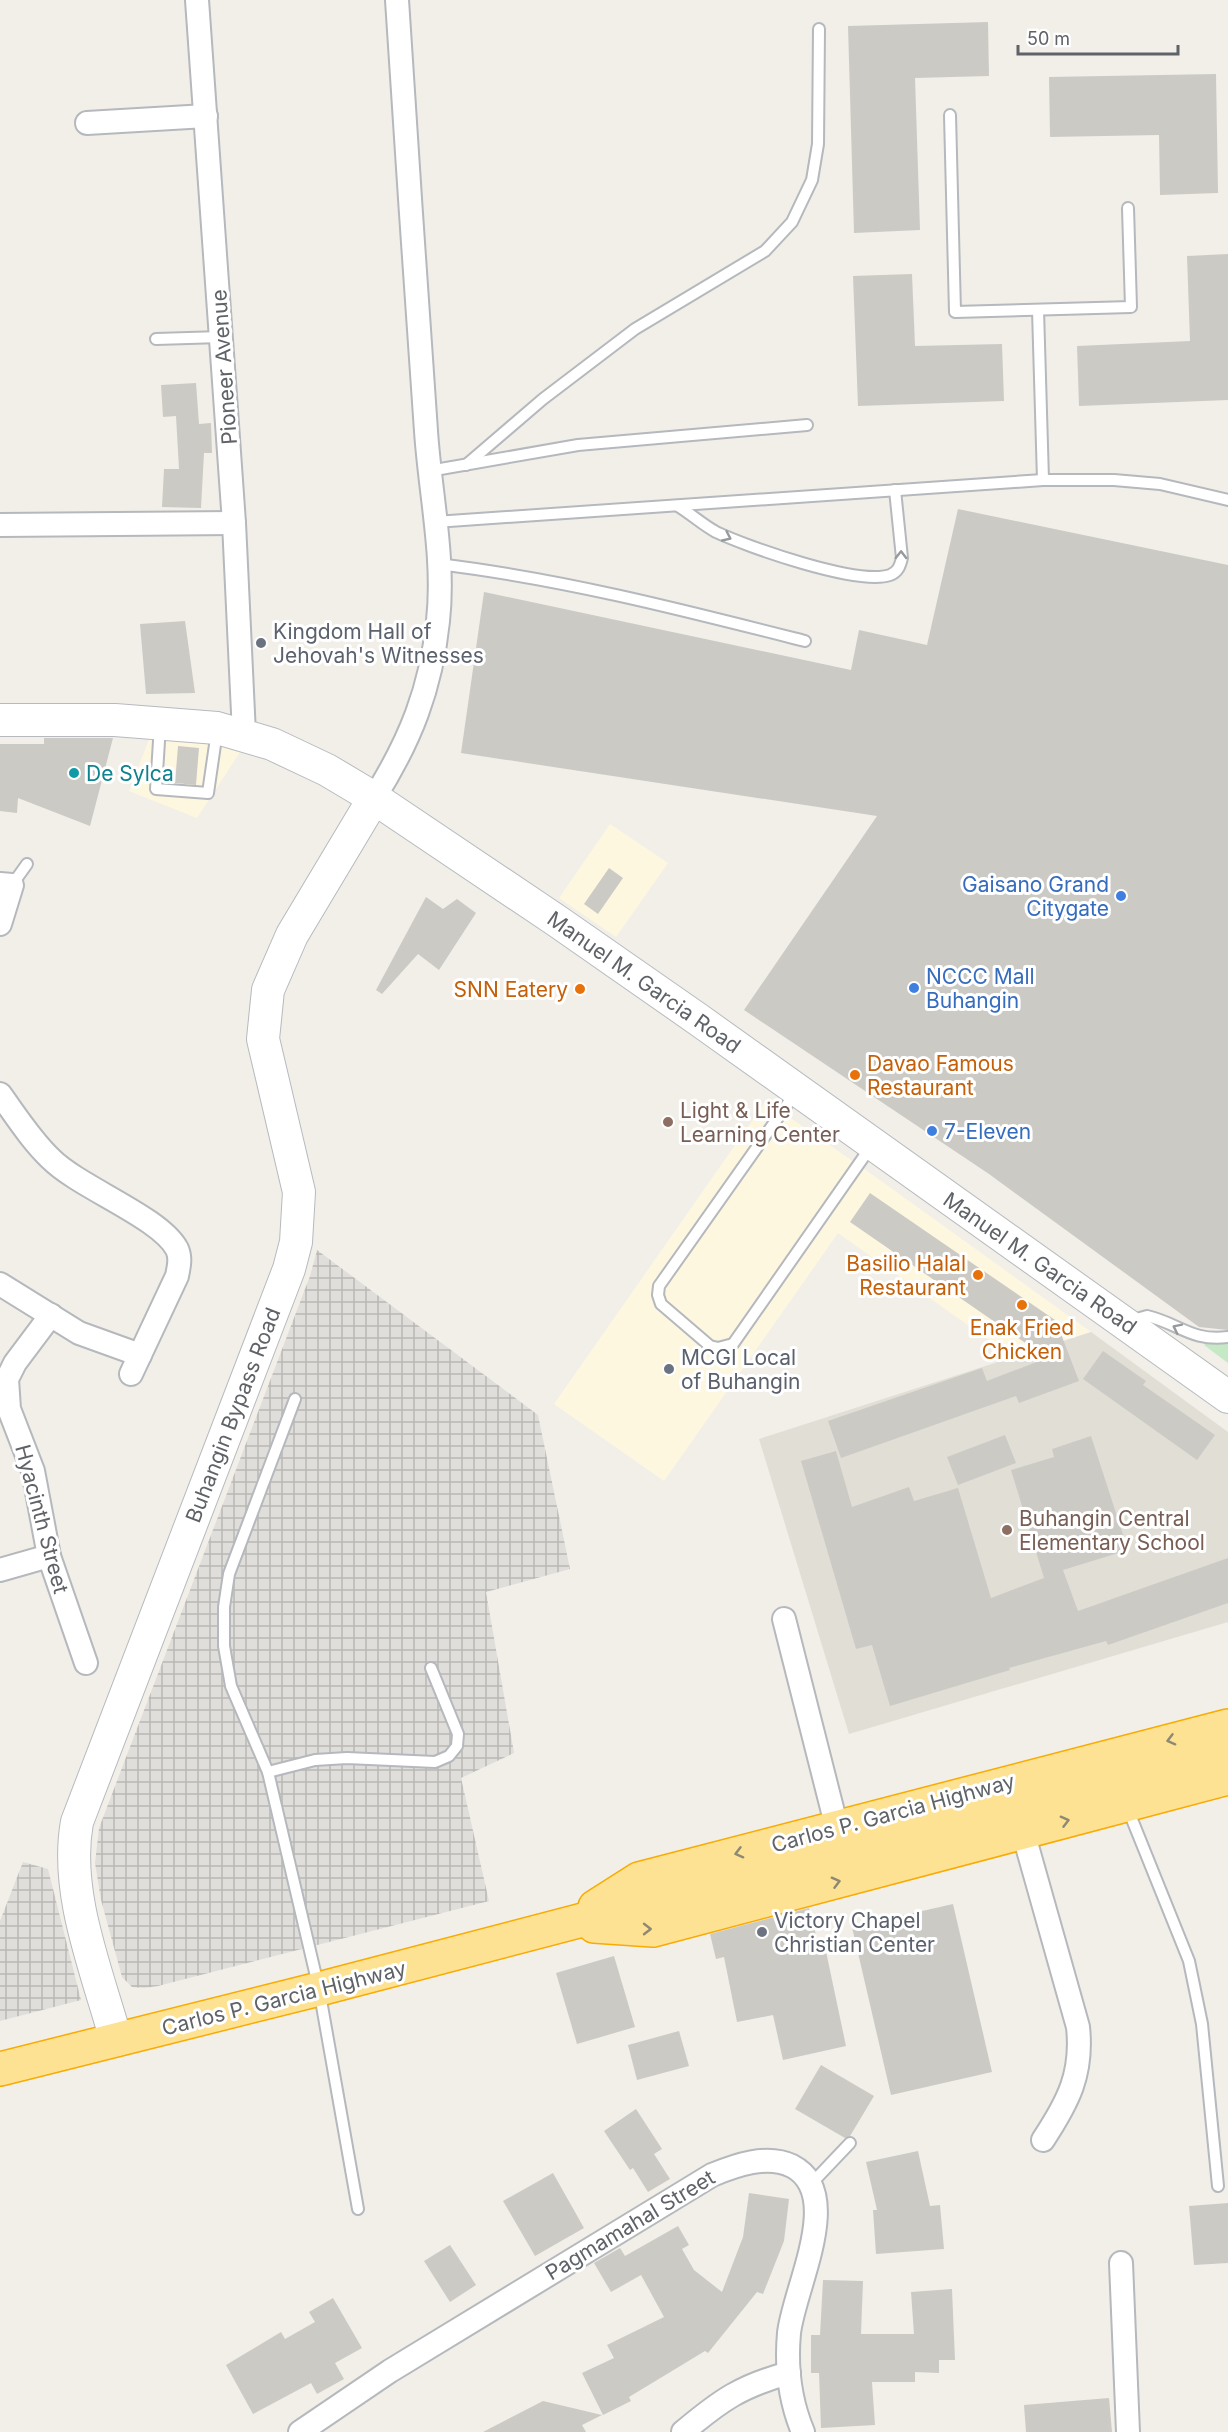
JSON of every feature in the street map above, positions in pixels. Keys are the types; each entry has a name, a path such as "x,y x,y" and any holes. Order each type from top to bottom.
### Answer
{"highway":[{"name":"Carlos P. Garcia Highway","path":"568,1924 639,1880 1228,1726"},
{"name":"Carlos P. Garcia Highway","path":"0,2069 568,1924 1228,1773"},
{"name":"Carlos P. Garcia Highway","path":"568,1924 653,1930 1126,1805 1228,1773"}],"main road":[{"name":"Manuel M. Garcia Road","path":"0,720 160,722 231,731 312,763 374,798 566,927 1228,1397"},
{"name":"Buhangin Bypass Road","path":"116,2040 75,1883 73,1845 77,1822 289,1269 299,1218 298,1192 267,1061 263,1031 268,990 292,935 374,798"}],"street":[{"name":"Pioneer Avenue","path":"197,0 234,523 231,731"},
{"path":"374,798 397,761 419,716 431,668 438,619 438,564 428,471 397,0"},
{"path":"87,123 206,116"},
{"path":"0,525 234,523"},
{"path":"0,924 6,885"},
{"path":"0,1094 51,1160 168,1237 177,1250 180,1263 177,1276 136,1364 0,1284"},
{"name":"Hyacinth Street","path":"51,1316 15,1363 8,1379 9,1409 33,1471 49,1556 86,1663"},
{"path":"0,1570 49,1556"},
{"path":"784,1619 806,1697 837,1828"},
{"path":"1023,1832 1075,2016 1080,2050 1078,2068 1060,2114 1042,2140"},
{"name":"Pagmamahal Street","path":"300,2432 409,2359 712,2175 749,2163 771,2161 787,2164 802,2171 812,2183"},
{"path":"802,2432 794,2411 789,2373 789,2332 816,2217 816,2199 812,2183"},
{"path":"1121,2263 1128,2432"},
{"path":"683,2432 722,2400 742,2388 789,2373"}],"lane":[{"path":"466,465 543,399 635,329 765,251 792,222 812,180 818,144 819,29"},
{"path":"950,116 955,312 1131,307 1128,208"},
{"path":"1038,310 1043,480"},
{"path":"156,339 222,337"},
{"path":"428,471 578,445 807,425"},
{"path":"435,522 1043,480 1114,480 1160,484 1228,500"},
{"path":"678,506 713,530 741,544 859,576 880,578 892,575 900,569 902,558 895,490"},
{"path":"438,564 556,581 648,601 805,641"},
{"path":"160,722 156,789 208,793 231,731"},
{"path":"6,885 27,864"},
{"path":"797,1091 659,1286 661,1304 710,1346 718,1348 733,1344 872,1145"},
{"path":"1132,1328 1140,1318 1147,1316 1195,1335 1215,1339 1228,1337"},
{"path":"295,1399 229,1574 224,1607 224,1646 231,1686 268,1772 319,1989 358,2209"},
{"path":"268,1772 315,1760 347,1758 435,1762 449,1756 457,1746 458,1734 431,1668"},
{"path":"1126,1805 1189,1961 1202,2025 1218,2186"},
{"path":"812,2183 850,2144"}],"shaded area":[{"path":"150,737 242,749 197,818 129,791"},
{"path":"610,824 668,863 616,937 559,898"},
{"path":"766,1101 1091,1332 1013,1357 838,1233 664,1481 554,1404"},
{"path":"317,1250 538,1415 570,1569 486,1592 514,1753 461,1778 489,1901 158,1986 132,1987 122,1977 101,1900 95,1863 99,1828 310,1276"},
{"name":"Buhangin Central Elementary School","path":"1091,1332 1228,1432 1228,1622 849,1734 759,1439"},
{"path":"23,1862 48,1869 81,2000 0,2021 0,1921"}],"green space":[{"path":"1210,1341 1228,1341 1228,1363 1204,1345"}],"building":[{"path":"988,22 989,76 915,78 920,230 854,233 848,26"},
{"path":"1216,74 1218,193 1160,195 1159,135 1050,137 1049,77"},
{"path":"1228,254 1228,400 1079,406 1077,346 1190,341 1187,256"},
{"path":"912,274 915,346 1002,344 1004,401 858,406 853,276"},
{"path":"196,383 199,424 211,423 212,453 204,453 201,508 162,507 164,469 179,469 176,416 163,417 161,385"},
{"name":"Gaisano Grand Citygate","path":"958,509 1228,565 1228,1330 1199,1327 989,1174 744,1010 877,816 461,753 484,592 851,670 859,630 927,645"},
{"path":"185,621 195,693 146,694 140,624"},
{"name":"De Sylca","path":"44,738 113,738 90,826 18,798 17,813 0,811 0,744 44,744"},
{"path":"178,746 199,748 196,785 175,783"},
{"path":"609,868 623,878 598,914 584,904"},
{"path":"426,897 443,909 457,899 476,913 439,970 418,954 382,994 376,990"},
{"path":"870,1193 1071,1331 1061,1334 1079,1381 1019,1403 1016,1396 841,1458 828,1421 982,1368 987,1381 1047,1358 850,1222"},
{"path":"1103,1351 1146,1381 1143,1385 1215,1435 1197,1460 1083,1379"},
{"path":"1005,1435 1016,1463 958,1485 947,1457"},
{"path":"1091,1436 1128,1550 1063,1570 1078,1611 1228,1558 1228,1603 1108,1645 1106,1641 1009,1668 1010,1670 890,1706 872,1645 856,1649 801,1461 836,1451 852,1507 909,1487 914,1501 958,1488 991,1598 1044,1578 1011,1470 1054,1457 1052,1449"},
{"path":"953,1904 992,2072 891,2095 852,1927"},
{"path":"809,1908 818,1943 824,1942 846,2046 783,2060 773,2015 737,2022 724,1957 716,1959 710,1934"},
{"path":"614,1956 635,2027 577,2044 556,1973"},
{"path":"679,2031 689,2066 637,2080 628,2045"},
{"path":"821,2065 874,2096 850,2136 845,2138 795,2109"},
{"path":"636,2109 662,2149 654,2154 670,2179 648,2192 633,2168 630,2170 604,2131"},
{"path":"918,2151 930,2206 940,2205 944,2249 876,2254 873,2210 877,2210 866,2162"},
{"path":"553,2173 584,2228 535,2256 503,2201"},
{"path":"749,2193 789,2199 784,2241 763,2294 757,2292 708,2353 705,2351 629,2397 631,2401 603,2415 582,2373 614,2358 607,2345 664,2317 641,2275 611,2292 594,2263 620,2248 625,2256 678,2226 689,2245 682,2249 694,2270 722,2292 743,2237"},
{"path":"1228,2203 1228,2263 1194,2265 1189,2206"},
{"path":"450,2245 476,2285 450,2302 424,2261"},
{"path":"823,2280 863,2281 861,2334 914,2334 911,2292 952,2289 955,2360 939,2360 939,2373 915,2372 915,2382 872,2382 875,2425 821,2428 819,2373 811,2373 811,2335 820,2335"},
{"path":"333,2298 362,2348 335,2363 344,2379 317,2394 311,2383 253,2414 226,2365 281,2332 285,2339 315,2322 309,2312"},
{"path":"1109,2398 1112,2432 1026,2432 1024,2405"},
{"path":"543,2401 602,2415 582,2425 586,2432 483,2432"}],"place":[{"name":"Kingdom Hall of Jehovah's Witnesses","path":"261,643"},
{"name":"De Sylca","path":"74,773"},
{"name":"Gaisano Grand Citygate","path":"1121,896"},
{"name":"NCCC Mall Buhangin","path":"914,988"},
{"name":"SNN Eatery","path":"580,989"},
{"name":"Davao Famous Restaurant","path":"855,1075"},
{"name":"Light & Life Learning Center","path":"668,1122"},
{"name":"7-Eleven","path":"932,1131"},
{"name":"Basilio Halal Restaurant","path":"978,1275"},
{"name":"Enak Fried Chicken","path":"1022,1305"},
{"name":"MCGI Local of Buhangin","path":"669,1369"},
{"name":"Buhangin Central Elementary School","path":"1007,1530"},
{"name":"Victory Chapel Christian Center","path":"762,1932"}]}
